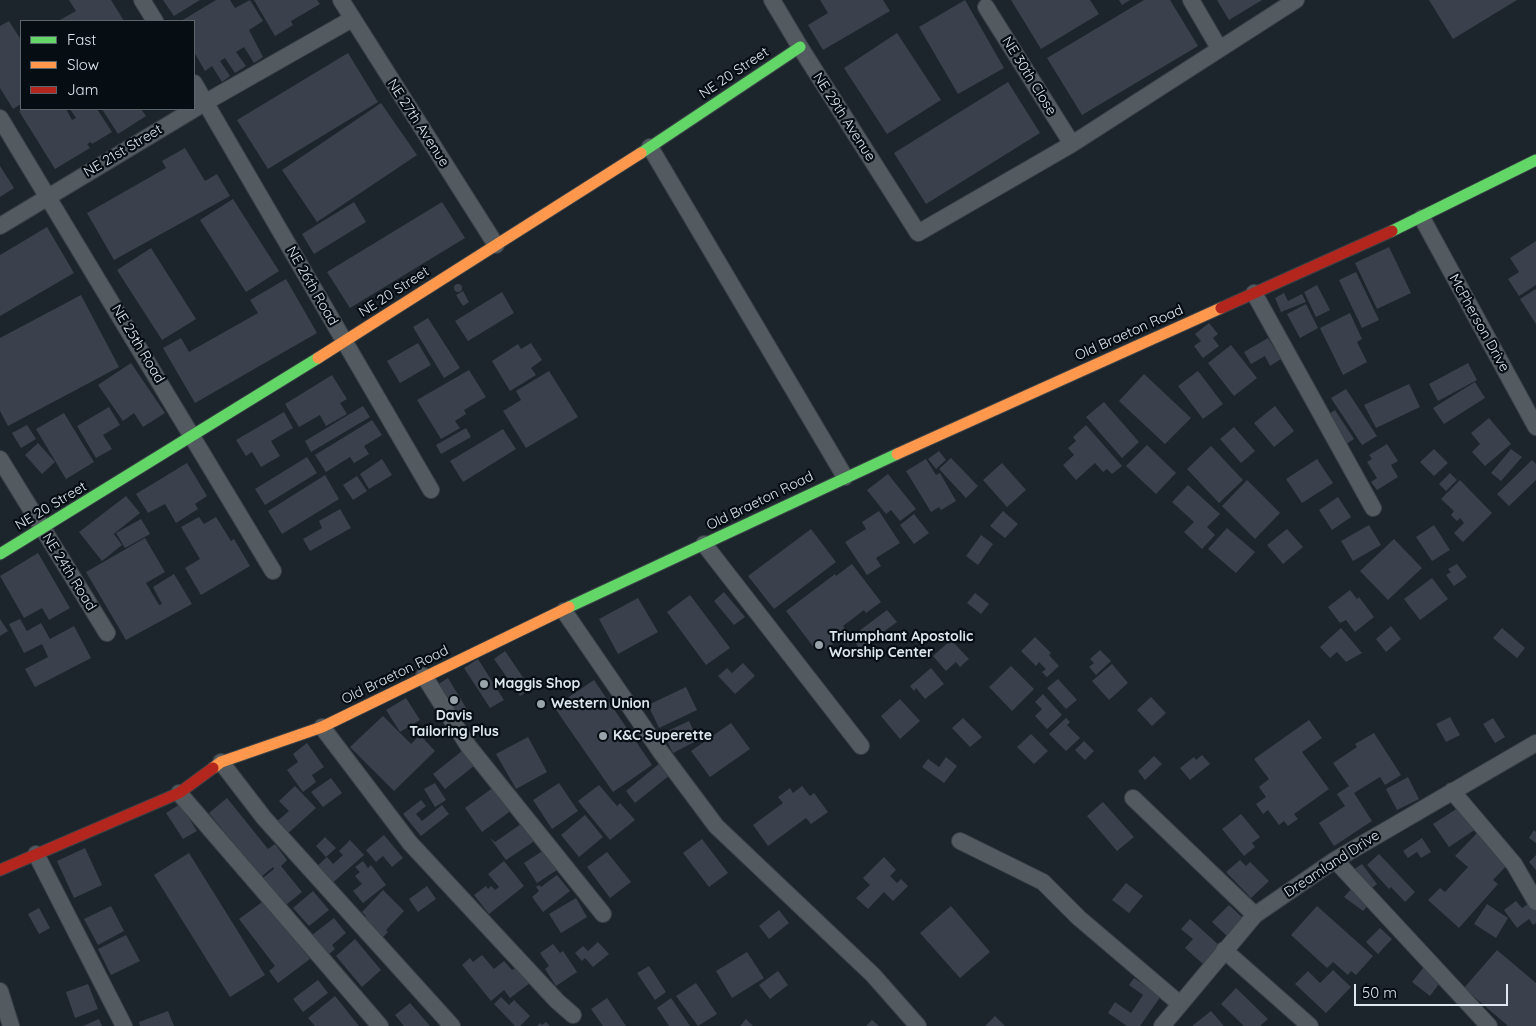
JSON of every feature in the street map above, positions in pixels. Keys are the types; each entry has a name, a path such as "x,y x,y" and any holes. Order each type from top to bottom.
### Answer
{"street":[{"path":"142,0 154,20"},
{"name":"NE 27th Avenue","path":"341,0 496,245"},
{"name":"NE 29th Avenue","path":"772,0 918,233 1072,144"},
{"path":"1191,0 1219,48"},
{"path":"1072,144 1296,0"},
{"name":"NE 30th Close","path":"986,7 1072,144"},
{"name":"NE 21st Street","path":"195,109 352,18"},
{"name":"NE 20 Street","path":"0,554 42,530 344,342 650,147 800,47"},
{"name":"NE 26th Road","path":"195,85 431,490"},
{"name":"NE 21st Street","path":"0,226 193,110"},
{"name":"NE 25th Road","path":"0,118 194,436 273,571"},
{"path":"650,147 845,477"},
{"name":"Old Braeton Road","path":"0,870 179,794 221,762 322,728 424,676 564,612 845,477 1422,218 1536,160"},
{"name":"McPherson Drive","path":"1422,218 1536,427"},
{"path":"1254,293 1373,508"},
{"name":"NE 24th Road","path":"0,459 107,633"},
{"path":"704,544 861,746"},
{"path":"564,612 660,751 716,826 873,975 918,1026"},
{"path":"424,676 469,747 602,914"},
{"path":"322,728 410,843 557,1001 573,1015"},
{"name":"Dreamland Drive","path":"1162,1026 1255,915 1336,860 1536,743"},
{"path":"221,762 264,818 452,1026"},
{"path":"1452,791 1514,864 1536,902"},
{"path":"179,794 380,1026"},
{"path":"1133,798 1255,915"},
{"path":"960,841 1043,882 1079,918 1180,1004"},
{"path":"36,854 124,1026"},
{"path":"1336,860 1489,1026"},
{"path":"1224,950 1310,1026"},
{"path":"0,991 11,1026"}],"building":[{"path":"69,0 111,0 123,20 60,20 76,11"},
{"path":"163,0 200,0 174,16"},
{"path":"216,0 230,0 235,8 250,0 263,21 249,30 263,57 254,63 244,47 236,52 246,66 235,73 225,58 220,61 230,76 222,82 212,66 205,71 195,54 195,20 183,20"},
{"path":"254,0 317,0 320,4 291,21 293,25 275,36"},
{"path":"820,0 883,0 890,11 823,50 808,25 828,13"},
{"path":"965,0 1004,68 958,94 919,27"},
{"path":"1011,0 1090,0 1099,14 1041,49"},
{"path":"1119,0 1130,0 1122,5"},
{"path":"1144,0 1170,0 1198,46 1082,115 1047,58"},
{"path":"1217,0 1262,0 1229,20"},
{"path":"1429,0 1517,0 1453,39"},
{"path":"9,21 20,38 20,105 13,109 0,88 0,26"},
{"path":"897,33 941,100 887,134 844,68"},
{"path":"348,53 378,102 268,169 237,120"},
{"path":"1008,82 1040,133 926,204 894,153"},
{"path":"381,103 417,155 317,222 282,170"},
{"path":"67,110 72,120 76,118 71,110 98,110 112,132 92,144 91,142 87,144 90,148 55,169 19,111"},
{"path":"103,110 142,110 146,116 118,134"},
{"path":"185,148 205,181 217,174 230,196 114,260 87,213 166,168 162,161"},
{"path":"0,166 14,188 0,197"},
{"path":"233,199 279,271 246,292 200,220"},
{"path":"354,202 366,222 314,254 302,234"},
{"path":"442,202 465,238 350,308 327,272"},
{"path":"47,227 74,273 0,316 0,255"},
{"path":"1536,241 1536,285 1519,296 1508,279 1519,272 1510,258"},
{"path":"1389,247 1411,293 1377,309 1355,263"},
{"path":"151,248 196,319 162,340 117,270"},
{"path":"1356,272 1379,320 1362,328 1339,280"},
{"path":"286,279 317,333 195,403 163,348 181,338 189,352 258,313 250,300"},
{"path":"458,284 462,288 458,292 454,288"},
{"path":"1317,285 1330,310 1316,317 1304,292"},
{"path":"1536,289 1536,324 1520,299"},
{"path":"463,291 469,302 463,306 456,295"},
{"path":"502,292 514,313 468,341 455,321"},
{"path":"1284,293 1288,301 1302,294 1306,302 1281,312 1275,298"},
{"path":"81,295 119,367 8,426 0,411 0,338"},
{"path":"1306,304 1318,328 1300,338 1287,314"},
{"path":"1350,313 1362,339 1357,342 1367,362 1343,375 1320,328"},
{"path":"428,318 460,368 444,378 413,327"},
{"path":"1209,323 1218,334 1213,338 1219,346 1203,358 1194,346 1201,341 1195,334"},
{"path":"1268,338 1281,359 1270,366 1265,356 1251,364 1244,352"},
{"path":"418,343 431,365 400,383 387,361"},
{"path":"531,343 542,360 531,368 536,375 510,391 492,361 518,344 521,349"},
{"path":"1231,345 1257,378 1234,396 1208,363"},
{"path":"131,363 165,413 143,427 134,413 123,421 98,385"},
{"path":"1468,363 1477,380 1438,401 1429,384"},
{"path":"469,370 486,397 464,410 466,414 455,421 460,428 441,439 417,400"},
{"path":"549,371 578,417 526,448 503,411 521,400 516,391"},
{"path":"1198,371 1223,404 1203,419 1178,386"},
{"path":"1144,374 1191,418 1165,444 1119,401"},
{"path":"332,375 347,399 340,403 347,414 326,426 320,415 299,427 285,404"},
{"path":"1475,382 1485,398 1444,424 1433,408"},
{"path":"1409,384 1420,407 1376,428 1364,405"},
{"path":"1346,389 1377,436 1362,445 1331,398"},
{"path":"1104,402 1139,442 1122,458 1086,417"},
{"path":"363,406 370,417 311,452 305,441"},
{"path":"1275,406 1294,431 1274,447 1254,423"},
{"path":"109,407 120,425 103,435 112,449 96,458 77,426"},
{"path":"1335,410 1354,439 1343,446 1323,418"},
{"path":"284,412 293,428 271,441 280,456 261,467 252,452 246,456 236,440"},
{"path":"64,413 94,462 66,479 36,429"},
{"path":"1489,418 1511,444 1485,466 1472,452 1480,444 1471,433"},
{"path":"372,420 382,435 364,446 369,454 354,463 350,457 326,472 315,455"},
{"path":"27,425 36,439 21,448 12,433"},
{"path":"1086,425 1122,466 1112,474 1107,469 1103,472 1095,463 1076,480 1063,465 1074,455 1068,448 1076,441 1073,437"},
{"path":"1234,427 1255,451 1241,463 1220,439"},
{"path":"466,428 471,437 441,454 436,445"},
{"path":"503,429 516,449 463,482 450,461"},
{"path":"38,443 55,462 42,474 25,455"},
{"path":"1387,444 1398,461 1391,465 1398,477 1377,490 1371,482 1377,478 1367,462 1372,459 1369,455"},
{"path":"1147,445 1176,473 1156,494 1126,466"},
{"path":"1211,446 1243,480 1219,503 1187,469"},
{"path":"1434,449 1448,463 1434,476 1420,462"},
{"path":"1511,449 1522,457 1501,481 1491,473"},
{"path":"939,451 946,460 936,469 928,459"},
{"path":"307,457 317,473 265,505 255,489"},
{"path":"951,458 978,486 966,498 939,469"},
{"path":"382,459 392,475 369,489 360,474"},
{"path":"926,459 936,475 940,473 956,501 941,510 939,507 931,512 906,471"},
{"path":"1317,459 1333,483 1302,503 1286,479"},
{"path":"1532,460 1536,464 1536,480 1509,506 1497,494"},
{"path":"187,463 207,496 195,504 198,509 176,523 165,504 148,513 136,494"},
{"path":"1002,463 1026,490 1007,507 983,480"},
{"path":"1450,473 1457,480 1446,491 1439,484"},
{"path":"888,474 916,509 900,521 891,510 886,514 867,490"},
{"path":"325,475 339,499 282,534 268,511"},
{"path":"357,476 367,491 353,500 343,485"},
{"path":"1247,480 1280,513 1255,539 1222,506"},
{"path":"1460,480 1492,513 1463,542 1454,533 1464,523 1460,518 1457,521 1451,515 1454,511 1441,499"},
{"path":"1188,485 1220,514 1207,527 1215,535 1202,549 1184,532 1194,522 1172,502"},
{"path":"126,496 140,513 111,536 114,534 122,545 102,561 79,532"},
{"path":"1338,497 1351,517 1332,530 1319,510"},
{"path":"340,509 351,528 310,551 303,539 322,528 319,521"},
{"path":"879,511 900,543 876,558 881,566 867,575 845,542 866,529 862,522"},
{"path":"1003,511 1018,524 1005,538 990,526"},
{"path":"914,514 929,533 914,544 900,525"},
{"path":"199,517 204,524 216,517 231,541 234,539 250,566 201,595 185,568 200,559 181,527"},
{"path":"141,519 150,534 125,548 116,533"},
{"path":"1369,525 1381,545 1353,561 1341,541"},
{"path":"1434,525 1450,550 1432,561 1416,537"},
{"path":"1227,528 1255,552 1236,573 1208,549"},
{"path":"811,529 836,562 774,609 748,576"},
{"path":"1287,529 1303,547 1283,564 1267,545"},
{"path":"981,535 993,544 978,565 966,556"},
{"path":"145,538 165,572 146,583 159,605 162,604 153,587 174,574 192,604 126,640 86,572"},
{"path":"1394,539 1422,568 1388,600 1360,571"},
{"path":"38,553 70,608 49,620 42,608 24,618 0,576"},
{"path":"852,564 881,602 866,613 864,610 843,626 848,633 826,649 822,643 815,649 786,611 835,574 836,576"},
{"path":"1457,564 1467,577 1454,586 1446,575 1451,572 1448,569"},
{"path":"1432,578 1448,599 1420,620 1404,599"},
{"path":"1350,590 1357,599 1359,597 1374,617 1355,632 1346,620 1340,623 1328,607"},
{"path":"724,592 745,617 734,625 714,601"},
{"path":"975,593 989,604 981,614 967,603"},
{"path":"690,595 730,648 706,665 667,612"},
{"path":"638,598 658,632 618,654 599,619"},
{"path":"887,610 897,622 860,649 851,637"},
{"path":"0,619 8,631 0,636"},
{"path":"20,619 27,631 41,623 50,639 74,626 91,658 35,687 25,669 48,657 42,644 24,653 9,624"},
{"path":"1391,626 1401,639 1386,652 1376,639"},
{"path":"1341,628 1362,653 1346,662 1337,652 1330,658 1320,647"},
{"path":"1502,628 1525,648 1517,658 1493,638"},
{"path":"1035,637 1051,653 1049,655 1059,666 1047,677 1042,672 1046,669 1039,662 1036,666 1021,651"},
{"path":"951,640 969,659 960,667 956,662 946,671 933,656"},
{"path":"1100,650 1111,661 1096,675 1089,667 1094,663 1090,659"},
{"path":"505,651 531,689 520,696 494,659"},
{"name":"Maggis Shop","path":"478,659 504,700 490,708 464,668"},
{"path":"743,663 755,676 735,694 718,676 727,668 732,673"},
{"path":"1112,664 1128,683 1109,700 1092,681"},
{"path":"1011,666 1034,689 1012,711 989,687"},
{"path":"931,668 944,684 925,699 916,688 914,691 910,686"},
{"name":"Davis Tailoring Plus","path":"448,678 471,716 459,723 437,685"},
{"path":"1058,679 1077,700 1066,709 1047,688"},
{"name":"K&C Superette","path":"594,680 652,765 613,792 554,707"},
{"path":"686,687 697,710 659,728 648,705"},
{"path":"1043,694 1062,715 1047,729 1035,716 1042,709 1035,702"},
{"path":"1151,697 1166,713 1152,726 1137,710"},
{"path":"406,698 420,720 400,732 386,710"},
{"path":"900,699 920,721 900,739 881,716"},
{"path":"383,716 411,744 420,735 435,751 394,791 350,747"},
{"path":"1450,717 1460,735 1446,742 1436,724"},
{"path":"963,718 982,737 970,747 952,728"},
{"path":"1066,718 1070,722 1067,725 1080,738 1066,751 1049,734"},
{"path":"1493,718 1505,737 1495,743 1483,724"},
{"path":"1309,720 1322,738 1302,752 1329,789 1294,814 1298,819 1288,826 1284,821 1279,825 1268,810 1263,814 1256,804 1266,797 1259,787 1269,779 1254,759"},
{"path":"689,721 698,740 673,753 663,733"},
{"path":"731,723 750,749 710,777 691,751"},
{"path":"1374,733 1401,775 1385,785 1380,777 1354,793 1372,821 1334,846 1319,823 1345,806 1337,794 1349,786 1333,763 1357,747 1355,744"},
{"path":"1031,734 1048,751 1034,764 1017,747"},
{"path":"528,737 547,772 516,789 496,754"},
{"path":"1084,741 1094,751 1085,760 1075,750"},
{"path":"307,743 324,767 312,775 316,782 303,792 287,770 298,762 293,754"},
{"path":"462,751 474,766 445,789 433,774"},
{"path":"1202,755 1210,764 1190,780 1180,768 1194,757 1196,760"},
{"path":"1154,756 1162,764 1145,780 1138,771"},
{"path":"946,757 957,766 944,783 922,767 928,759 939,767"},
{"path":"660,763 670,775 635,803 626,791"},
{"path":"1408,777 1419,799 1397,810 1386,789"},
{"path":"331,778 342,793 323,807 311,792"},
{"path":"435,783 446,800 435,807 424,789"},
{"path":"559,783 578,811 552,829 533,800"},
{"path":"599,785 617,806 620,803 635,820 610,840 578,801"},
{"path":"295,786 316,808 286,835 275,823 289,811 279,801"},
{"path":"802,786 810,796 814,793 828,812 811,824 806,818 768,846 753,825 783,803 778,797 790,788 793,793"},
{"path":"494,787 512,810 482,832 465,808"},
{"path":"227,798 268,849 275,844 287,860 281,866 302,892 282,908 259,881 274,869 273,867 261,877 209,813"},
{"path":"421,800 426,806 416,814 422,821 442,805 449,814 421,836 403,814"},
{"path":"1103,802 1134,837 1117,851 1087,816"},
{"path":"180,804 197,831 183,839 166,813"},
{"path":"1461,806 1476,829 1449,847 1433,824"},
{"path":"1241,814 1260,837 1252,843 1255,847 1244,856 1222,829"},
{"path":"585,815 603,837 579,857 561,835"},
{"path":"521,824 536,840 506,860 490,838 495,842"},
{"path":"1534,830 1536,832 1536,843 1529,838"},
{"path":"1477,833 1510,862 1493,880 1498,884 1459,928 1428,900 1440,888 1445,892 1468,867 1455,856"},
{"path":"384,835 403,858 392,867 383,856 376,862 366,850"},
{"path":"325,837 336,848 326,857 316,846"},
{"path":"1422,838 1431,852 1421,858 1417,852 1408,858 1403,851"},
{"path":"702,839 728,873 709,887 683,853"},
{"path":"350,840 364,855 329,886 314,869 327,857 333,864 343,855 339,851"},
{"path":"85,848 102,885 74,898 57,861"},
{"path":"544,850 557,870 537,883 524,863"},
{"path":"607,852 631,882 610,898 587,867"},
{"path":"189,853 265,975 230,997 154,875"},
{"path":"1379,854 1415,892 1405,902 1391,887 1389,889 1367,865"},
{"path":"1536,855 1536,870 1529,862"},
{"path":"884,857 896,870 890,876 897,883 901,879 908,886 893,901 884,892 868,909 856,898 870,885 863,878"},
{"path":"1240,860 1246,866 1250,862 1269,881 1251,898 1226,872"},
{"path":"363,861 368,868 371,865 386,885 363,903 353,891 362,884 355,876 360,872 355,867"},
{"path":"504,861 524,886 489,914 474,895 486,886 488,889 491,886 495,890 499,887 488,874"},
{"path":"1362,864 1377,884 1371,889 1353,870"},
{"path":"557,875 570,891 543,912 532,897 539,891 536,887 539,885 541,887"},
{"path":"1126,883 1143,896 1129,913 1112,900"},
{"path":"427,886 436,899 418,912 409,899"},
{"path":"1353,887 1371,902 1363,911 1344,897"},
{"path":"383,890 404,911 386,930 388,932 379,941 361,922 366,916 362,912"},
{"path":"313,891 329,910 309,926 293,908"},
{"path":"576,898 587,917 561,933 549,914"},
{"path":"265,900 310,959 278,983 269,971 275,966 239,919"},
{"path":"1516,901 1522,908 1531,902 1536,908 1536,923 1533,925 1529,919 1517,928 1504,910"},
{"path":"1487,904 1508,918 1496,938 1474,924"},
{"path":"1229,905 1243,918 1227,936 1212,922"},
{"path":"111,906 124,931 98,945 84,919"},
{"path":"951,906 990,952 960,978 920,933"},
{"path":"1317,906 1373,956 1356,975 1351,971 1348,975 1333,962 1327,968 1291,935"},
{"path":"39,908 50,928 39,934 28,914"},
{"path":"779,910 789,923 769,939 759,926"},
{"path":"334,918 346,933 332,945 335,949 328,955 312,935"},
{"path":"1190,919 1220,946 1203,964 1185,948 1193,939 1181,929"},
{"path":"1380,928 1392,939 1378,954 1366,942"},
{"path":"126,935 140,961 111,975 98,949"},
{"path":"355,939 381,970 362,987 336,956"},
{"path":"598,942 609,954 593,967 585,958 582,961 575,953 583,946 588,951"},
{"path":"553,944 560,953 563,951 577,972 556,986 545,969 549,966 540,953"},
{"path":"1497,950 1536,983 1536,1026 1508,1026 1464,988"},
{"path":"747,952 764,978 732,998 716,971"},
{"path":"482,955 494,969 504,961 512,970 517,967 530,983 510,998 504,990 491,1001 462,965 470,958 473,962"},
{"path":"649,966 666,992 655,1000 637,973"},
{"path":"1424,967 1441,981 1430,996 1412,982"},
{"path":"1333,970 1351,987 1326,1013 1295,984 1308,971 1320,983"},
{"path":"778,971 788,985 770,999 759,985"},
{"path":"1134,978 1161,996 1140,1026 1127,1026 1108,1013 1115,1002 1131,1013 1143,995 1129,985"},
{"path":"318,980 328,993 303,1012 293,999"},
{"path":"696,983 717,1014 698,1026 676,996"},
{"path":"88,984 98,1009 75,1018 66,992"},
{"path":"1236,988 1268,1019 1260,1026 1244,1026 1221,1004"},
{"path":"335,996 359,1026 315,1026 308,1018"},
{"path":"501,997 509,1005 514,1000 530,1016 520,1026 515,1026 494,1004"},
{"path":"607,998 626,1026 603,1026 591,1009"},
{"path":"671,998 690,1026 669,1026 657,1008"},
{"path":"410,1003 430,1026 404,1026 395,1015"},
{"path":"168,1011 174,1026 140,1026 139,1022"},
{"path":"1211,1011 1224,1026 1192,1026"},
{"path":"995,1016 1005,1026 985,1026"},
{"path":"99,1019 102,1026 83,1026"},
{"path":"746,1019 753,1026 740,1026"},
{"path":"872,1020 879,1026 866,1026"},
{"path":"546,1022 550,1026 537,1026 540,1023 542,1025"}],"traffic: fast":[{"path":"641,153 800,47"},
{"path":"1392,231 1536,160"},
{"path":"0,554 318,358"},
{"path":"569,607 897,454"}],"traffic: slow":[{"path":"318,358 641,153"},
{"path":"897,454 1221,308"},
{"path":"213,768 221,762 322,727 569,607"}],"traffic: jam":[{"path":"1221,308 1392,231"},
{"path":"0,870 179,793 213,768"}],"place":[{"name":"Triumphant Apostolic Worship Center","path":"819,645"},
{"name":"Maggis Shop","path":"484,684"},
{"name":"Davis Tailoring Plus","path":"454,700"},
{"name":"Western Union","path":"541,704"},
{"name":"K&C Superette","path":"603,736"}]}
